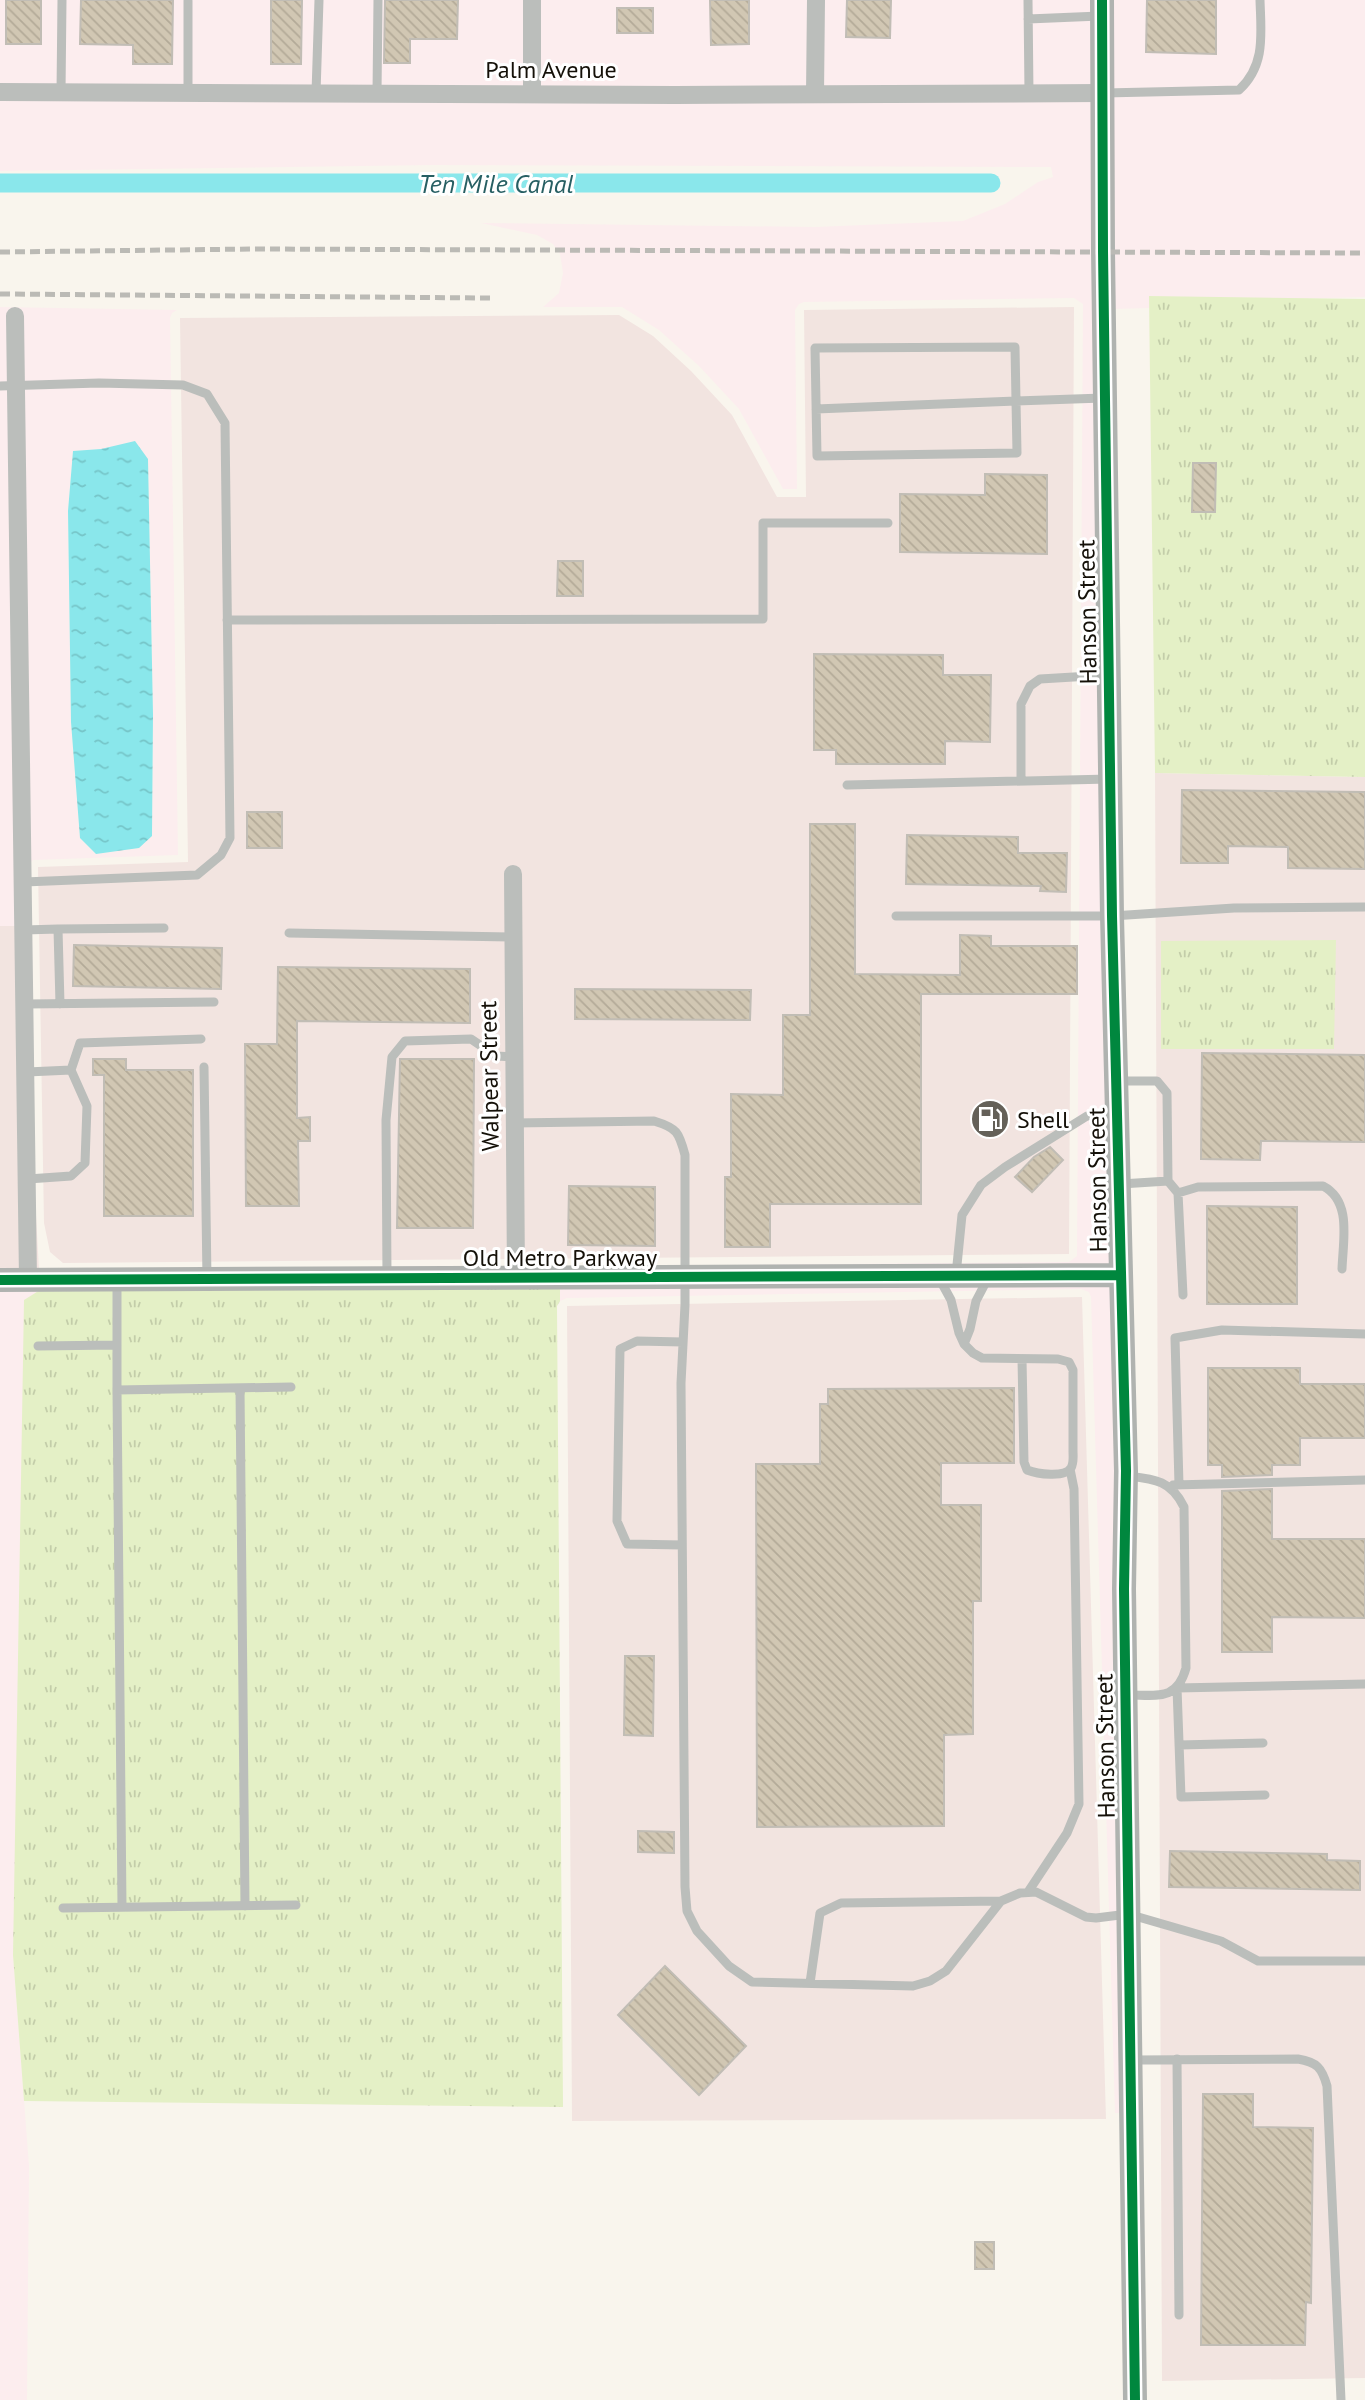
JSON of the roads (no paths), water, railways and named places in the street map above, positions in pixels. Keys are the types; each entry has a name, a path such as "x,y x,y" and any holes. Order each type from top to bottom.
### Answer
{"street":[{"path":"532,0 533,93"},
{"path":"815,94 816,0"},
{"name":"Hanson Street","path":"1102,8 1112,916 1126,1476 1125,1696 1135,2400"},
{"name":"Palm Avenue","path":"0,92 1102,93"},
{"path":"15,316 7,385 24,882 28,1280"},
{"name":"Walpear Street","path":"513,874 516,1278"},
{"name":"Old Metro Parkway","path":"0,1280 1120,1275"}],"lane":[{"path":"61,92 62,0"},
{"path":"316,93 319,0"},
{"path":"377,93 378,0"},
{"path":"1028,0 1029,93"},
{"path":"1102,93 1239,90 1251,79 1262,47 1260,0"},
{"path":"188,1 188,92"},
{"path":"1028,19 1102,8"},
{"path":"1015,346 1016,401 1017,453 817,456 815,348 1015,346"},
{"path":"7,385 183,385 206,394 225,423 230,838 221,855 197,875 24,882"},
{"path":"816,409 1105,398"},
{"path":"227,620 763,619 763,523 888,523"},
{"path":"1021,781 1021,704 1030,686 1040,679 1109,674"},
{"path":"847,785 1111,779"},
{"path":"896,916 1112,916 1234,908 1365,908"},
{"path":"24,930 164,928"},
{"path":"58,929 60,1004"},
{"path":"289,933 512,937"},
{"path":"26,1004 214,1002"},
{"path":"28,1179 71,1176 85,1163 87,1106 71,1070 80,1043 201,1039"},
{"path":"387,1278 386,1121 392,1057 405,1041 471,1039 496,1056 513,1057"},
{"path":"204,1067 207,1279"},
{"path":"27,1072 71,1070"},
{"path":"1116,1081 1157,1081 1167,1093 1168,1181 1178,1193 1183,1295"},
{"path":"1028,1892 1067,1833 1079,1804 1074,1489 1070,1469 1073,1451 1073,1370 1069,1362 1058,1359 982,1358 973,1353 958,1333 947,1277 962,1215 981,1185 1087,1116 1117,1115"},
{"path":"514,1123 654,1121 671,1126 680,1136 685,1155 681,1384 684,1888 687,1911 696,1931 729,1966 752,1982 913,1986 930,1981 946,1970 1001,1901"},
{"path":"1118,1184 1168,1181"},
{"path":"1178,1193 1198,1187 1323,1186 1335,1192 1343,1208 1342,1269"},
{"path":"964,1344 976,1301 989,1276"},
{"path":"117,1279 122,1907"},
{"path":"1179,1485 1175,1338 1222,1330 1365,1334"},
{"path":"682,1545 627,1544 617,1521 620,1349 637,1341 683,1342"},
{"path":"38,1346 117,1345"},
{"path":"1022,1359 1024,1462 1027,1470 1035,1473 1065,1473 1070,1469"},
{"path":"117,1390 291,1387"},
{"path":"240,1388 245,1906"},
{"path":"1125,1696 1167,1694 1177,1688 1186,1668 1184,1507 1178,1493 1156,1479 1126,1476"},
{"path":"1167,1485 1365,1480"},
{"path":"1177,1688 1365,1684"},
{"path":"1177,1688 1181,1797 1265,1795"},
{"path":"1179,1745 1263,1743"},
{"path":"810,1983 820,1913 841,1903 1001,1901 1028,1892 1036,1892 1056,1900 1086,1917 1128,1914 1221,1941 1258,1961 1365,1961"},
{"path":"63,1908 296,1905"},
{"path":"1177,2059 1179,2315"},
{"path":"1129,2060 1298,2059 1313,2061 1322,2070 1327,2086 1341,2400"}],"water":[{"path":"135,441 148,459 153,714 152,836 139,848 96,854 80,838 71,722 68,511 73,451 101,449"}],"waterway":[{"name":"Ten Mile Canal","path":"0,183 991,183"}],"railway":[{"path":"0,252 255,249 1365,253"},
{"path":"0,294 490,298"}],"place":[{"name":"Shell","path":"990,1119"}]}
